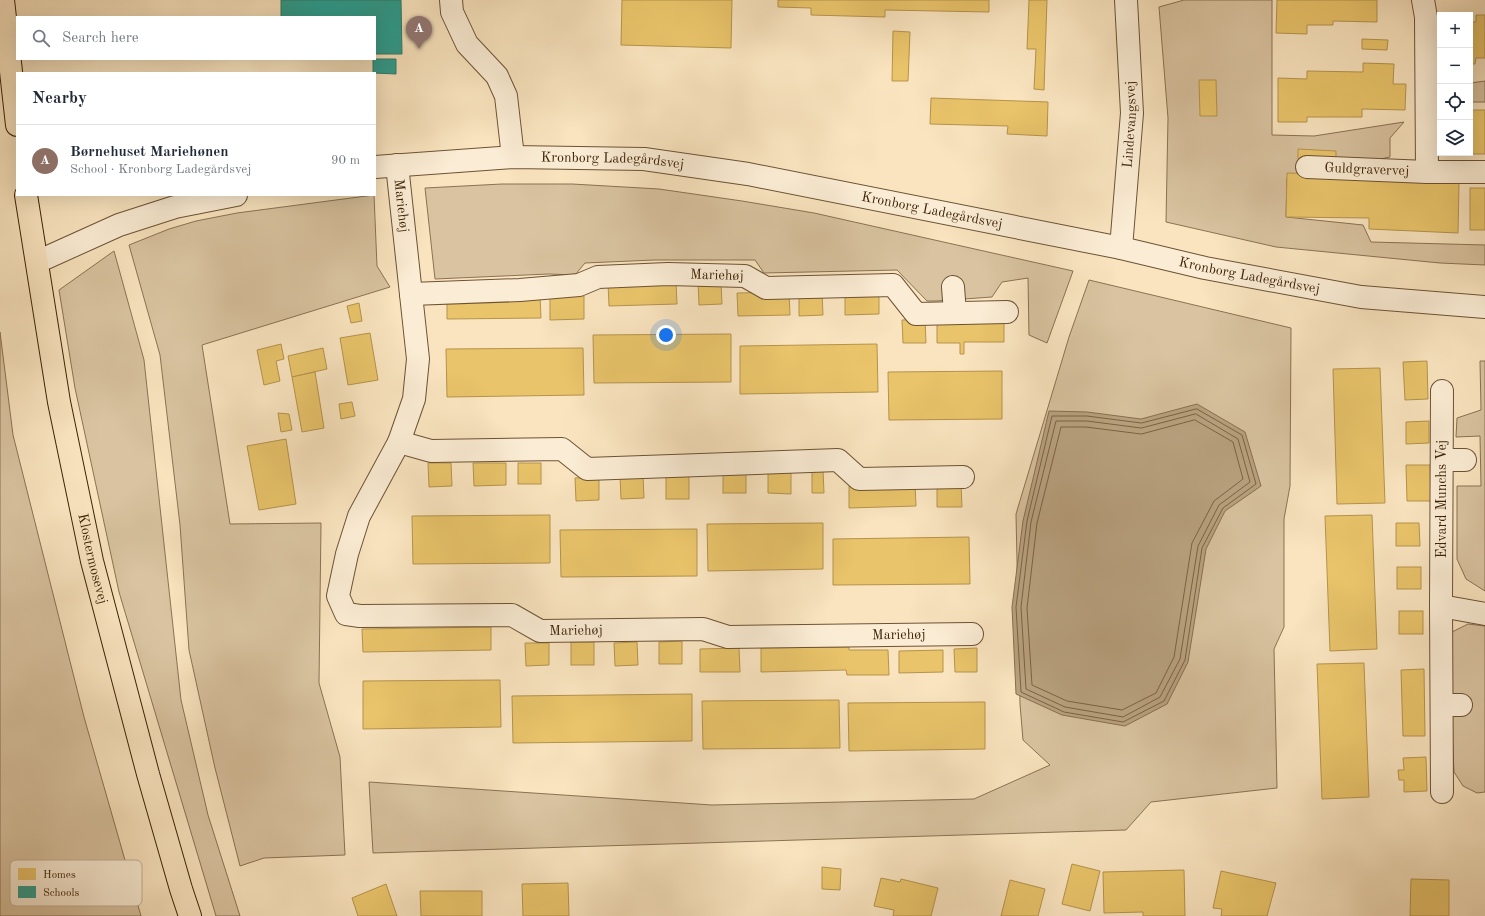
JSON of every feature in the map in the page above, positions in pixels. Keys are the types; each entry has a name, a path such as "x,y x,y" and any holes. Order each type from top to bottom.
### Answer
{"main road":[{"path":"3,0 16,116"},
{"name":"Klostermosevej","path":"26,196 59,402 92,561 148,774 190,916"}],"street":[{"path":"451,0 452,12 467,44 497,76 506,96 513,157"},
{"name":"Lindevangsvej","path":"1121,248 1132,113 1127,0"},
{"name":"Guldgravervej","path":"1422,0 1426,17 1427,172"},
{"name":"Kronborg Ladegårdsvej","path":"376,167 513,157 644,160 748,174 1121,248 1205,268 1361,297 1485,307"},
{"name":"Mariehøj","path":"397,165 418,359 414,399 399,442 359,516 347,554 338,596 346,614 360,616 512,615 540,631 703,629 728,637 972,634"},
{"name":"Guldgravervej","path":"1307,167 1427,172 1485,172"},
{"path":"37,262 119,225 175,207 231,196"},
{"name":"Mariehøj","path":"411,294 579,286 598,277 668,274 744,276 766,288 893,286 916,314 1007,312"},
{"path":"953,287 955,313"},
{"name":"Edvard Munchs Vej","path":"1442,391 1441,606 1451,705 1442,792"},
{"path":"399,442 431,451 562,449 587,468 838,460 859,479 963,477"},
{"path":"1442,460 1465,460"},
{"path":"1441,606 1485,614"}],"shaded area":[{"path":"1184,0 1272,0 1272,135 1314,136 1404,122 1390,138 1390,157 1287,178 1286,217 1363,225 1371,242 1485,245 1485,265 1440,263 1276,247 1166,222 1168,118 1159,7"},
{"path":"1485,81 1485,102 1473,102 1473,83"},
{"path":"502,184 572,184 659,189 742,201 814,213 1073,271 1047,343 1029,335 1028,278 1002,282 992,297 936,301 927,301 897,270 764,273 755,260 654,260 585,263 575,275 549,274 435,279 425,188"},
{"path":"374,196 377,266 390,287 202,345 230,524 321,523 319,683 340,757 345,855 264,858 240,866 215,768 189,650 180,525 160,355 129,245 169,229 196,221 237,213"},
{"path":"114,251 144,360 181,700 208,815 240,916 216,916 119,592 75,388 59,290"},
{"path":"1089,280 1291,328 1290,486 1284,519 1284,627 1274,649 1277,788 1151,802 1126,830 373,853 369,782 712,805 974,799 1050,765 1023,740 1020,704 1016,514 1069,337"},
{"path":"0,332 13,435 84,717 125,860 10,860 10,906 138,906 141,916 0,916"},
{"path":"1480,361 1485,361 1485,591 1466,579 1457,559 1457,486 1481,486 1480,436 1456,437 1457,418 1481,410"},
{"path":"1468,624 1485,626 1485,792 1477,793 1463,786 1454,772 1452,730 1452,632"}],"water":[{"path":"1197,404 1245,432 1261,486 1225,511 1206,549 1188,662 1167,704 1125,726 1062,715 1016,694 1012,607 1023,521 1049,411 1087,412 1141,419"}],"building: Homes":[{"path":"622,0 732,0 731,48 621,45"},
{"path":"778,0 989,0 989,12 885,10 885,17 811,15 811,8 778,7"},
{"path":"1029,0 1047,0 1044,90 1034,89 1036,49 1027,49"},
{"path":"1277,0 1377,0 1377,22 1333,21 1333,25 1307,25 1307,34 1276,33"},
{"path":"1476,15 1485,15 1485,58 1476,58 1475,64 1473,64 1473,22 1476,22"},
{"path":"893,31 910,32 908,81 892,81"},
{"path":"1362,39 1388,40 1387,50 1362,49"},
{"path":"1363,63 1394,64 1393,84 1406,84 1405,110 1362,109 1362,117 1307,117 1307,122 1278,122 1278,78 1307,79 1307,71 1363,72"},
{"path":"1199,80 1216,80 1217,116 1200,116"},
{"path":"931,98 1048,102 1047,136 1007,134 1008,126 930,124"},
{"path":"1473,110 1485,110 1485,154 1473,154"},
{"path":"1298,149 1336,151 1336,160 1298,159"},
{"path":"1287,173 1371,175 1459,183 1458,233 1369,229 1369,218 1286,217"},
{"path":"1470,188 1485,188 1485,230 1470,230"},
{"path":"676,282 677,304 609,306 608,283"},
{"path":"698,282 721,282 722,304 699,305"},
{"path":"789,292 790,315 738,316 737,293"},
{"path":"799,292 822,292 823,315 799,316"},
{"path":"845,292 879,292 879,314 845,315"},
{"path":"540,295 541,318 447,319 447,296"},
{"path":"550,296 584,296 584,319 550,320"},
{"path":"359,303 362,321 351,323 347,306"},
{"path":"1004,318 1004,342 964,342 964,354 960,354 960,343 937,343 937,320"},
{"path":"925,319 926,343 903,343 902,320"},
{"path":"370,333 378,380 348,385 340,338"},
{"path":"731,334 731,382 594,383 593,335"},
{"path":"281,344 284,359 276,361 280,381 264,385 257,350"},
{"path":"877,344 878,392 740,394 740,346"},
{"path":"323,348 327,369 292,377 288,356"},
{"path":"583,348 584,395 447,397 446,349"},
{"path":"1427,361 1428,399 1405,400 1403,362"},
{"path":"1380,368 1385,503 1337,504 1333,369"},
{"path":"1002,371 1002,419 889,420 888,372"},
{"path":"315,372 324,428 302,432 292,377"},
{"path":"352,402 355,416 341,419 339,404"},
{"path":"278,413 289,414 292,430 281,432"},
{"path":"1429,421 1429,443 1406,444 1406,422"},
{"path":"286,439 296,504 259,510 247,446"},
{"path":"428,463 451,463 452,486 429,487"},
{"path":"473,463 506,463 506,485 474,486"},
{"path":"518,463 541,463 541,484 518,484"},
{"path":"1406,465 1430,465 1431,501 1407,501"},
{"path":"812,470 823,470 824,493 812,493"},
{"path":"723,471 746,471 746,493 723,493"},
{"path":"768,471 791,471 791,494 768,493"},
{"path":"620,476 643,476 644,498 621,499"},
{"path":"666,476 689,476 689,499 666,499"},
{"path":"599,477 599,500 576,501 575,478"},
{"path":"915,484 916,506 849,508 849,486"},
{"path":"937,484 961,484 962,507 937,507"},
{"path":"550,515 550,563 413,564 412,516"},
{"path":"1372,515 1377,649 1330,651 1325,516"},
{"path":"823,523 823,569 708,571 707,524"},
{"path":"1396,523 1419,523 1420,546 1396,546"},
{"path":"697,529 697,576 561,577 560,530"},
{"path":"969,537 970,584 833,585 833,539"},
{"path":"1397,567 1421,567 1421,589 1397,589"},
{"path":"1399,611 1423,611 1423,634 1399,634"},
{"path":"491,627 491,650 363,652 362,629"},
{"path":"682,641 682,664 659,664 659,642"},
{"path":"571,642 594,642 594,665 571,665"},
{"path":"637,642 638,665 615,666 614,643"},
{"path":"525,643 549,643 549,665 526,666"},
{"path":"849,647 849,650 888,650 889,675 847,675 846,670 761,672 761,648"},
{"path":"739,648 740,672 700,672 700,649"},
{"path":"977,648 977,672 955,672 954,649"},
{"path":"943,650 943,672 899,673 899,651"},
{"path":"1364,663 1369,797 1322,799 1317,664"},
{"path":"1424,669 1425,736 1403,736 1401,670"},
{"path":"500,680 501,727 363,729 363,681"},
{"path":"692,694 692,741 513,743 512,696"},
{"path":"839,700 840,748 703,749 702,701"},
{"path":"985,702 985,749 849,751 848,703"},
{"path":"1426,757 1427,791 1404,792 1404,780 1399,780 1398,770 1404,770 1403,758"},
{"path":"1072,864 1100,871 1090,911 1062,904"},
{"path":"822,867 841,869 840,890 822,889"},
{"path":"1184,870 1185,916 1143,916 1143,912 1104,913 1103,872"},
{"path":"1221,871 1276,883 1267,916 1221,916 1222,909 1213,908"},
{"path":"881,878 900,882 901,879 938,888 931,916 893,916 894,910 874,906"},
{"path":"1411,879 1449,880 1449,916 1410,916"},
{"path":"1010,880 1045,889 1038,916 1001,916"},
{"path":"568,883 569,916 523,916 522,884"},
{"path":"386,884 397,916 358,916 352,898"},
{"path":"420,891 482,891 482,916 421,916"}],"building: Schools":[{"path":"281,0 401,0 402,54 376,54 376,16 281,16"},
{"path":"396,59 396,74 373,72 373,60"}],"place":[{"name":"Børnehuset Mariehønen","path":"419,49"}]}
